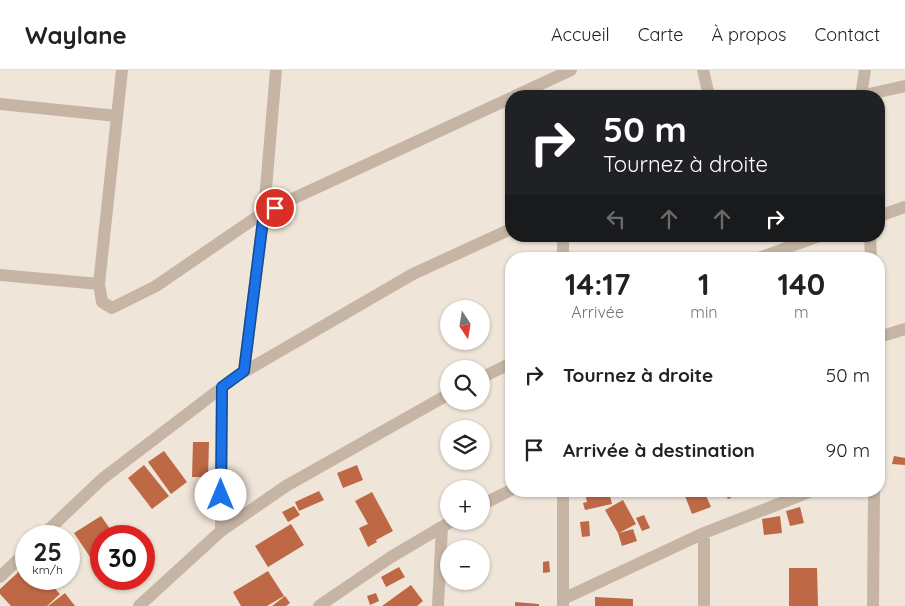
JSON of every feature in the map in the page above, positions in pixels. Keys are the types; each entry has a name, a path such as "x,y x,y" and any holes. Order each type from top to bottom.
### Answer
{"street":[{"path":"122,70 99,284 102,302 107,307 120,306 156,286 264,212 505,101"},
{"path":"244,371 264,212 276,70"},
{"path":"528,90 571,70"},
{"path":"703,70 708,90"},
{"path":"862,90 865,70"},
{"path":"885,91 905,86"},
{"path":"0,104 117,116"},
{"path":"885,214 905,207"},
{"path":"54,525 102,479 244,371 413,274 505,232"},
{"path":"775,252 803,242"},
{"path":"0,275 99,284"},
{"path":"885,335 905,328"},
{"path":"490,374 505,366"},
{"path":"221,532 222,387"},
{"path":"139,606 221,532 286,486 440,398"},
{"path":"490,501 505,493"},
{"path":"563,497 563,602 704,533 797,497"},
{"path":"874,497 874,606"},
{"path":"319,606 391,557 440,528"},
{"path":"438,606 446,530"},
{"path":"704,533 704,606"},
{"path":"0,577 15,563"}],"building":[{"path":"193,442 209,442 208,477 192,477"},
{"path":"164,451 187,482 171,494 148,462"},
{"path":"894,456 905,458 905,465 892,464"},
{"path":"144,465 169,496 152,509 128,478"},
{"path":"357,465 363,480 343,488 337,473"},
{"path":"201,484 209,484 209,496 201,496"},
{"path":"319,491 324,500 299,511 295,502"},
{"path":"372,492 393,531 376,540 370,529 377,542 368,547 359,528 368,524 355,501"},
{"path":"586,497 610,497 612,504 585,510 583,503 587,502"},
{"path":"685,497 707,497 711,507 692,514"},
{"path":"623,500 636,524 619,533 633,529 637,541 622,546 618,533 605,510"},
{"path":"294,506 300,515 288,522 282,512"},
{"path":"800,507 804,523 790,526 786,511"},
{"path":"644,515 650,528 642,531 636,518"},
{"path":"101,516 107,525 90,525 90,557 80,542 80,529"},
{"path":"780,516 782,533 764,535 762,519"},
{"path":"589,521 590,536 582,537 580,522"},
{"path":"291,524 304,545 268,567 255,546"},
{"path":"549,561 550,572 543,573 543,562"},
{"path":"399,567 405,577 386,587 381,577"},
{"path":"789,568 817,568 818,606 789,606"},
{"path":"268,571 284,596 267,606 241,606 233,592"},
{"path":"15,575 15,590 56,590 60,594 47,606 11,606 0,594 0,589"},
{"path":"411,585 423,601 417,606 382,606"},
{"path":"65,593 75,606 48,606"},
{"path":"376,593 379,601 370,605 367,596"},
{"path":"285,596 290,603 286,606 272,606"},
{"path":"595,597 633,599 633,606 595,606"},
{"path":"515,602 539,604 539,606 515,606"}],"route":[{"path":"221,495 222,387 244,371 264,212 275,208"}]}
